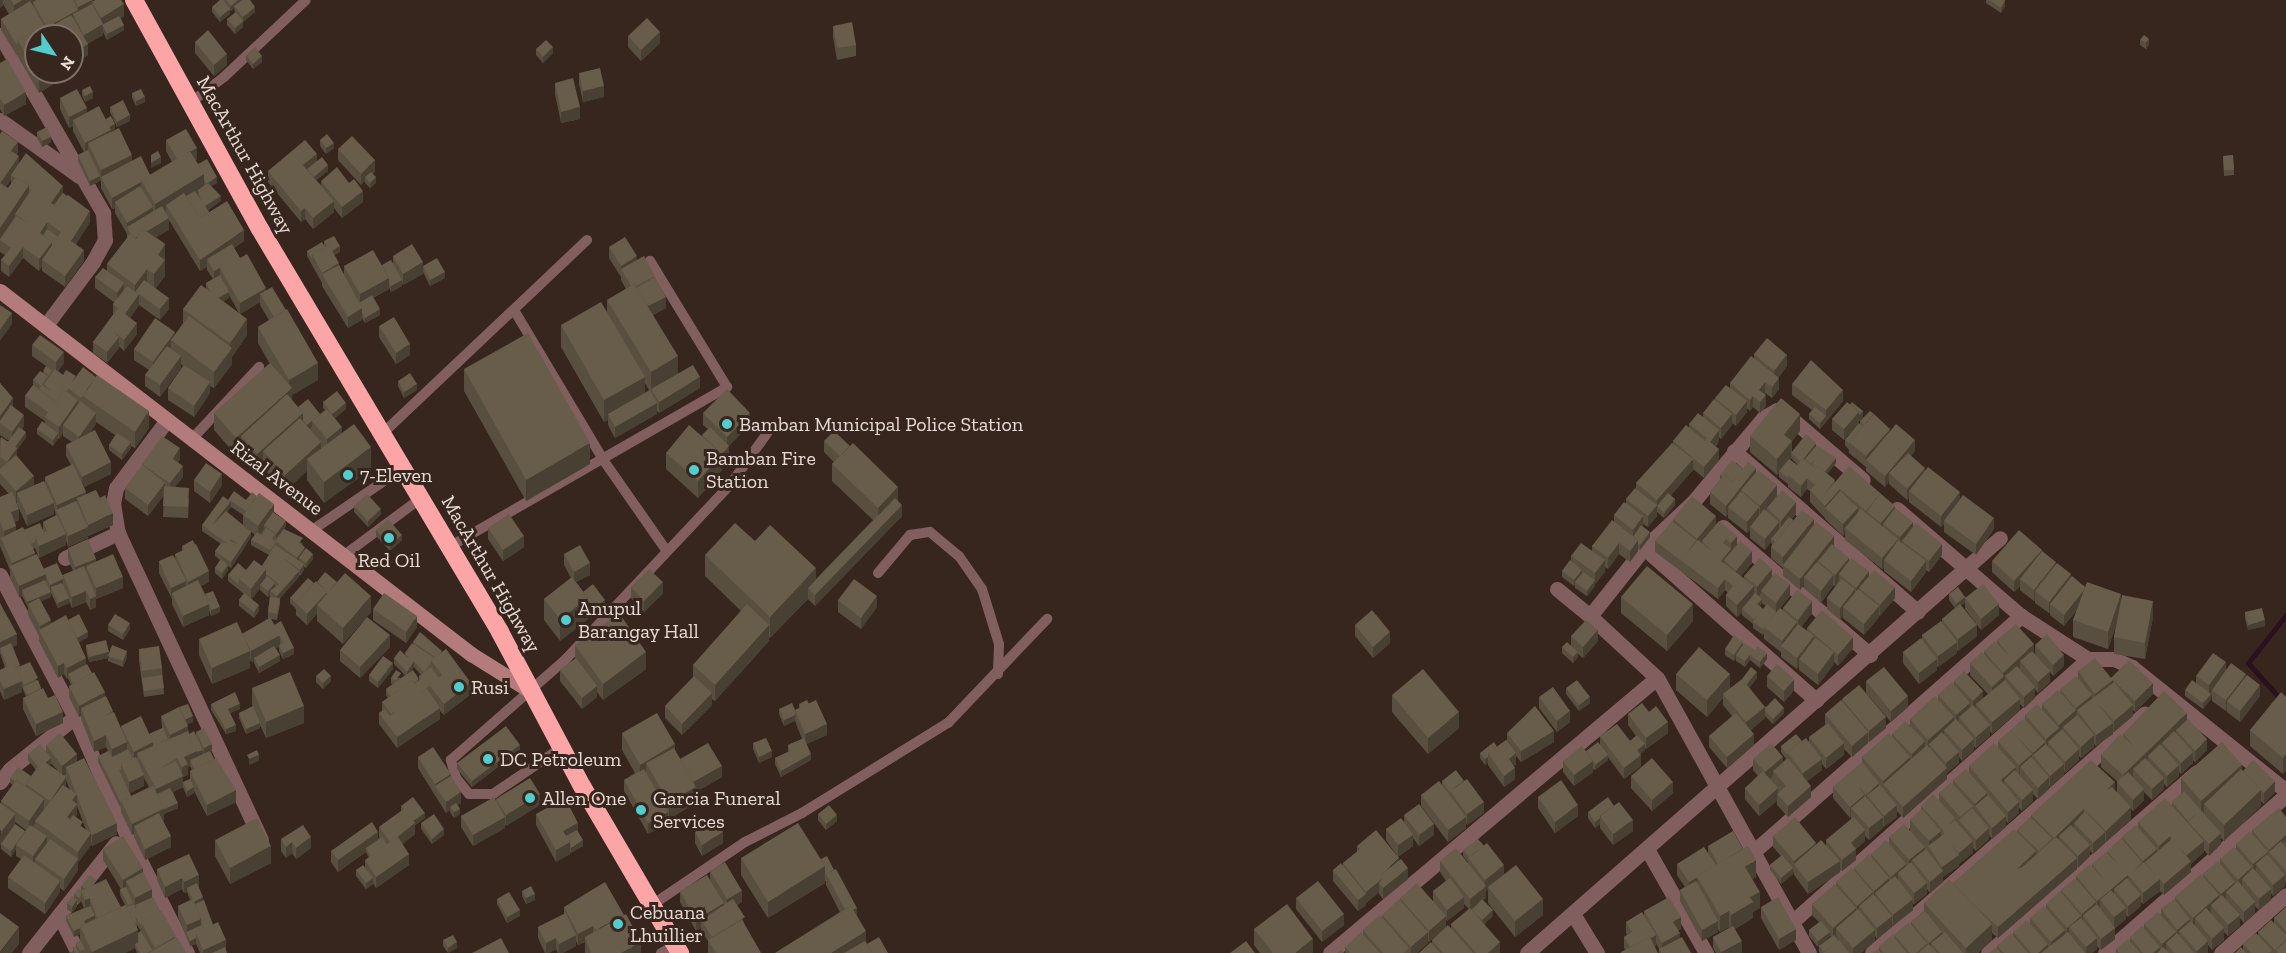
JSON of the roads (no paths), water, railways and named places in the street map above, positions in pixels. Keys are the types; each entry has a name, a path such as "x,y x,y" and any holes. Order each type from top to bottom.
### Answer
{"highway":[{"name":"MacArthur Highway","path":"134,0 265,237 383,433 532,692 561,748 652,905 672,950"}],"street":[{"path":"0,35 79,176 103,213 105,240 46,325"},
{"path":"0,120 79,176"},
{"name":"Rizal Avenue","path":"0,291 471,654 532,692"},
{"path":"1590,616 1644,548 1702,509 1734,451 1764,417 1777,410 1786,414 2021,616 2088,659 2114,659 2133,667 2231,743 2286,793 2105,953"},
{"path":"167,420 116,489 113,503 118,533 269,855"},
{"path":"1734,451 1918,612"},
{"path":"1702,509 1870,655"},
{"path":"65,558 118,533"},
{"path":"1527,953 1870,655 2000,538"},
{"path":"1644,548 1816,700"},
{"path":"1,578 75,717 125,831 187,953"},
{"path":"1557,589 1657,678 1715,788 1809,953"},
{"path":"1752,853 2021,616"},
{"path":"1792,922 2088,659"},
{"path":"1330,953 1657,678"},
{"path":"1872,953 2168,694"},
{"path":"0,782 10,769 75,717"},
{"path":"1988,953 2231,743"},
{"path":"29,953 125,831"},
{"path":"1647,849 1706,953"},
{"path":"2221,953 2286,895"},
{"path":"1573,914 1597,953"},
{"path":"59,915 78,953"}],"lane":[{"path":"190,103 224,77 306,0"},
{"path":"383,433 588,240"},
{"path":"449,547 604,461 727,387 650,261"},
{"path":"514,310 604,461 666,550"},
{"path":"191,440 259,367"},
{"path":"561,748 493,794 469,794 456,778 451,760 532,692 730,485 768,432"},
{"path":"311,531 403,468"},
{"path":"343,556 421,498"},
{"path":"878,573 910,535 930,532 959,556 982,590 999,644 998,674"},
{"path":"652,905 745,842 802,813 948,723 998,674 1047,619"}],"waterway":[{"path":"2286,615 2248,663 2286,705"}],"place":[{"name":"Bamban Municipal Police Station","path":"727,424"},
{"name":"Bamban Fire Station","path":"694,470"},
{"name":"7-Eleven","path":"348,475"},
{"name":"Red Oil","path":"389,538"},
{"name":"Anupul Barangay Hall","path":"566,620"},
{"name":"Rusi","path":"459,687"},
{"name":"DC Petroleum","path":"488,759"},
{"name":"Allen One","path":"530,798"},
{"name":"Garcia Funeral Services","path":"641,810"},
{"name":"Cebuana Lhuillier","path":"618,924"}]}
